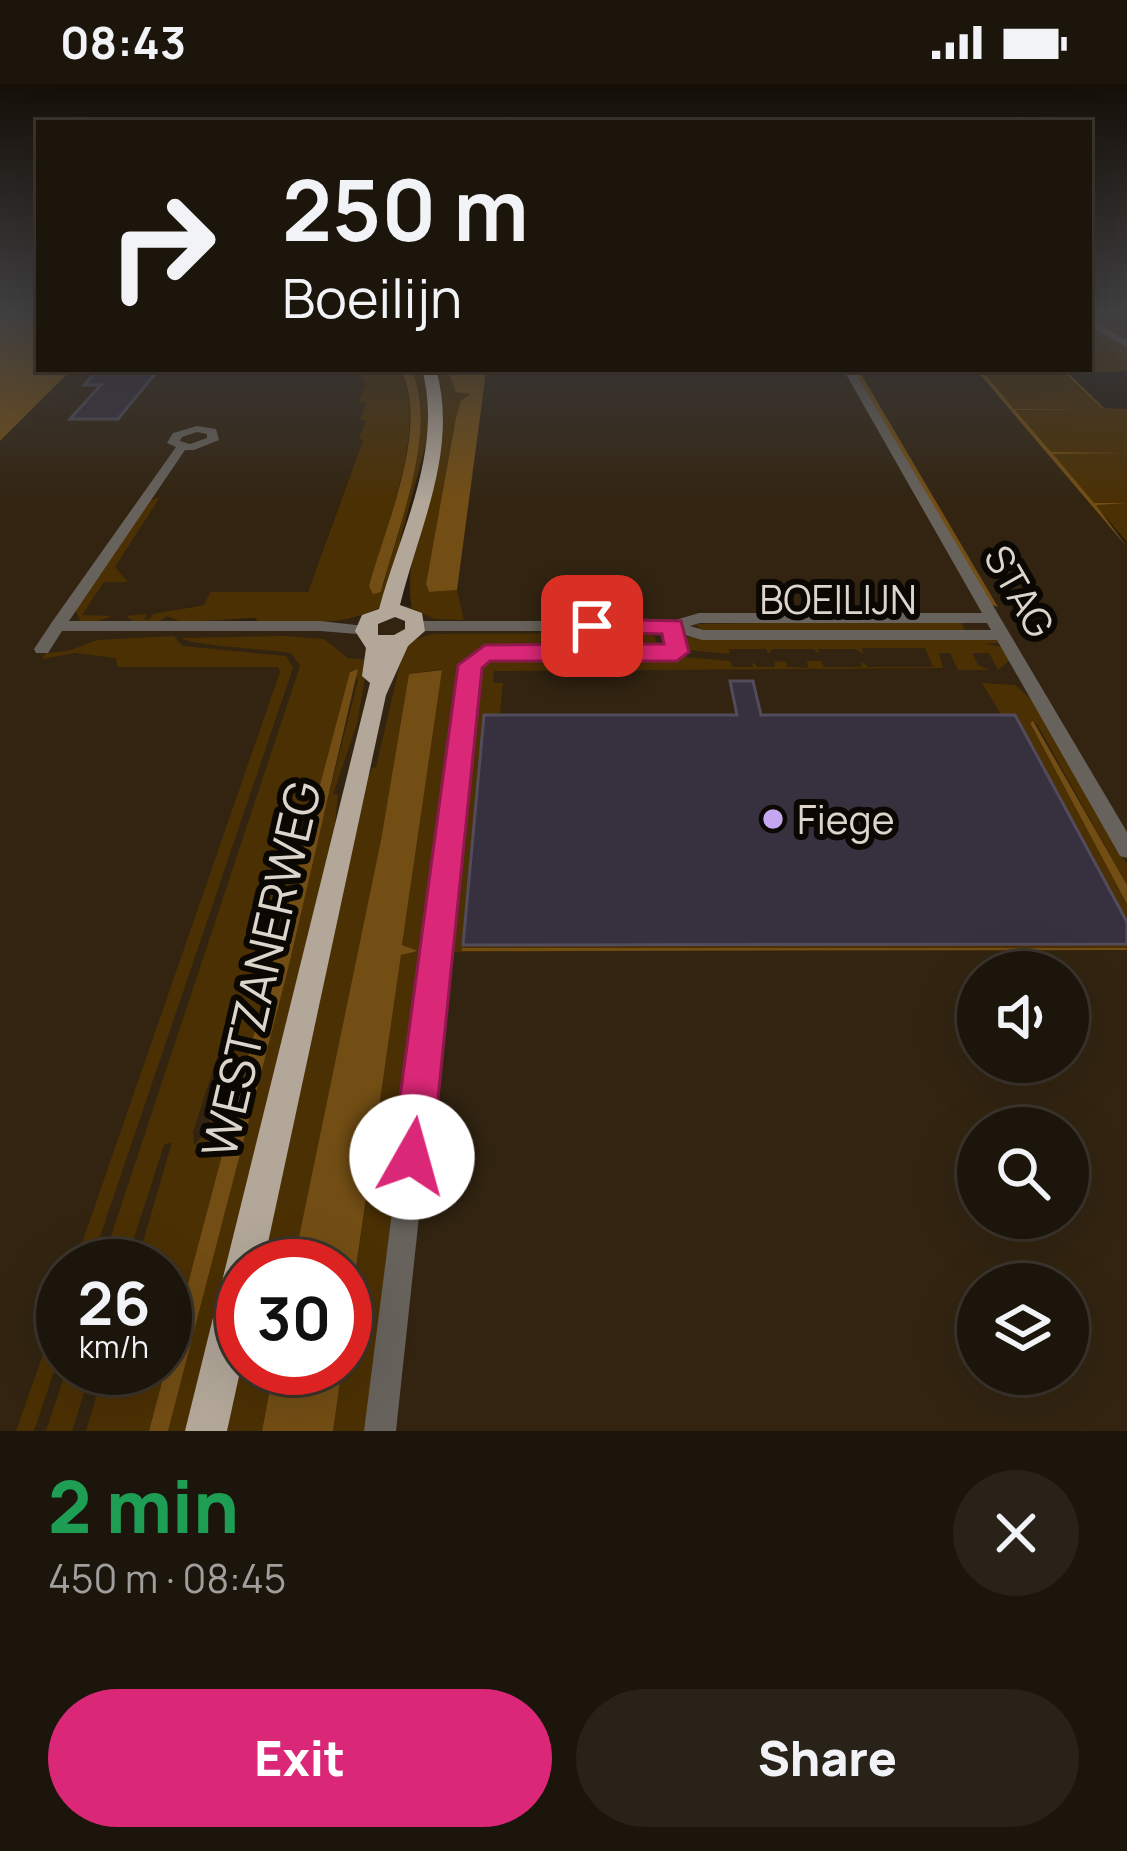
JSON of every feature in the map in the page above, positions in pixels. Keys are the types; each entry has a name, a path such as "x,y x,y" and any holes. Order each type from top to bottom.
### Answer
{"main road":[{"name":"WESTZANERWEG","path":"250,1239 388,626 407,577 403,571 437,420 437,394 430,376"},
{"name":"WESTZANERWEG","path":"206,1431 216,1387"}],"street":[{"name":"STAG","path":"852,376 1127,850"},
{"path":"42,649 181,448"},
{"name":"BOEILIJN","path":"673,626 699,618 994,618"},
{"name":"BOEILIJN","path":"57,626 673,626 702,634 1004,634"},
{"path":"380,1431 470,665 485,653 677,652 673,626"}],"shaded area":[{"path":"0,376 65,376 0,441"},
{"path":"30,376 360,376 365,384 359,401 367,402 363,439 308,592 210,592 204,605 186,607 171,618 294,622 357,618 382,606 409,606 429,592 457,590 482,376 984,376 1127,544 1127,1431 0,1431 0,398"},
{"path":"360,376 402,376 408,392 410,419 402,476 369,586 381,593 419,448 419,392 413,376 425,376 431,425 400,541 401,557 382,606 322,622 258,622 255,618 182,622 167,616 158,622 134,622 126,616 147,614 144,619 149,620 153,614 204,605 210,592 308,592 363,440 359,439 366,421 360,420 366,403 359,402 365,384"},
{"path":"402,376 413,376 419,393 421,420 413,479 381,592 373,594 369,586 408,447 408,392"},
{"path":"435,376 450,376 456,391 470,393 456,417 426,584 429,592 457,590 464,620 435,619 412,609 414,550 437,455 441,396"},
{"path":"450,376 485,376 457,590 429,592 426,584 456,417 461,401 470,394 456,392"},
{"path":"854,376 862,376 998,607 992,605"},
{"path":"981,376 1014,409 1094,409 1015,410 1051,452 1127,453 1053,454 1094,503 1127,503 1096,505 1127,547"},
{"path":"985,376 1070,376 1102,408 1127,409 1127,542"},
{"path":"160,497 115,567 128,582 104,582 82,615 112,616 81,621 75,610 147,502"},
{"path":"960,620 966,632 703,633 696,624"},
{"path":"646,633 657,644 641,649 478,650 464,662 372,1431 333,1431 338,1395 372,1395 372,1239 360,1239 401,955 419,951 402,946 442,669 409,674 381,840 299,1239 262,1239 357,805 376,767 405,643 432,634"},
{"path":"174,636 182,646 286,656 293,668 99,1239 83,1239 280,672 278,667 117,667 116,658 75,653 42,659 46,653 97,640"},
{"path":"685,637 997,637 1000,643 984,644 1003,647 1009,661 998,670 989,653 972,653 978,665 989,670 958,670 950,653 939,653 943,668 494,671 493,683 503,683 500,715 463,945 1127,944 1127,948 445,952 477,666 489,658 673,656 731,661 732,667 753,667 752,662 758,667 775,667 775,662 785,661 788,667 808,668 807,661 821,661 824,667 862,667 861,661 868,667 933,667 925,648 862,648 863,654 856,649 818,649 819,654 814,649 772,649 768,654 766,649 729,649 729,654 688,650"},
{"path":"181,638 324,639 348,658 368,660 357,724 333,794 338,795 333,843 239,1239 217,1239 358,680 352,669 192,1270 192,1239 144,1239 172,1142 164,1145 134,1239 110,1239 300,666 291,653","holes":["239,1004 241,1011 206,1132 194,1145 193,1132 233,1008"]},
{"path":"358,669 287,973 192,1339 192,1269 350,672"},
{"path":"442,670 402,945 418,951 401,955 360,1239 299,1239 381,840 409,674"},
{"path":"982,683 1015,685 1033,701 1127,864 1127,885 1037,724 1029,722 1127,904 1127,922"},
{"path":"1033,721 1127,885 1127,904 1030,723"},
{"path":"1127,948 1127,950 462,951"},
{"path":"216,1241 216,1334 193,1431 168,1431 177,1395 192,1395 192,1336"},
{"path":"36,1374 36,1395 46,1395 34,1431 16,1431"},
{"path":"58,1395 83,1395 72,1431 46,1431"},
{"path":"97,1395 159,1395 149,1431 86,1431"},
{"path":"159,1395 177,1395 168,1431 149,1431"},
{"path":"231,1395 269,1395 262,1431 220,1431"},
{"path":"269,1395 338,1395 333,1431 262,1431"}],"building":[{"path":"93,376 153,376 118,419 70,419 101,385 84,385"},
{"name":"Fiege","path":"730,681 753,681 761,715 1015,715 1127,922 1127,944 463,945 484,715 737,715"}],"place":[{"name":"Fiege","path":"773,819"}],"route":[{"path":"412,1157 470,665 485,653 677,652 673,626 592,626"}]}
